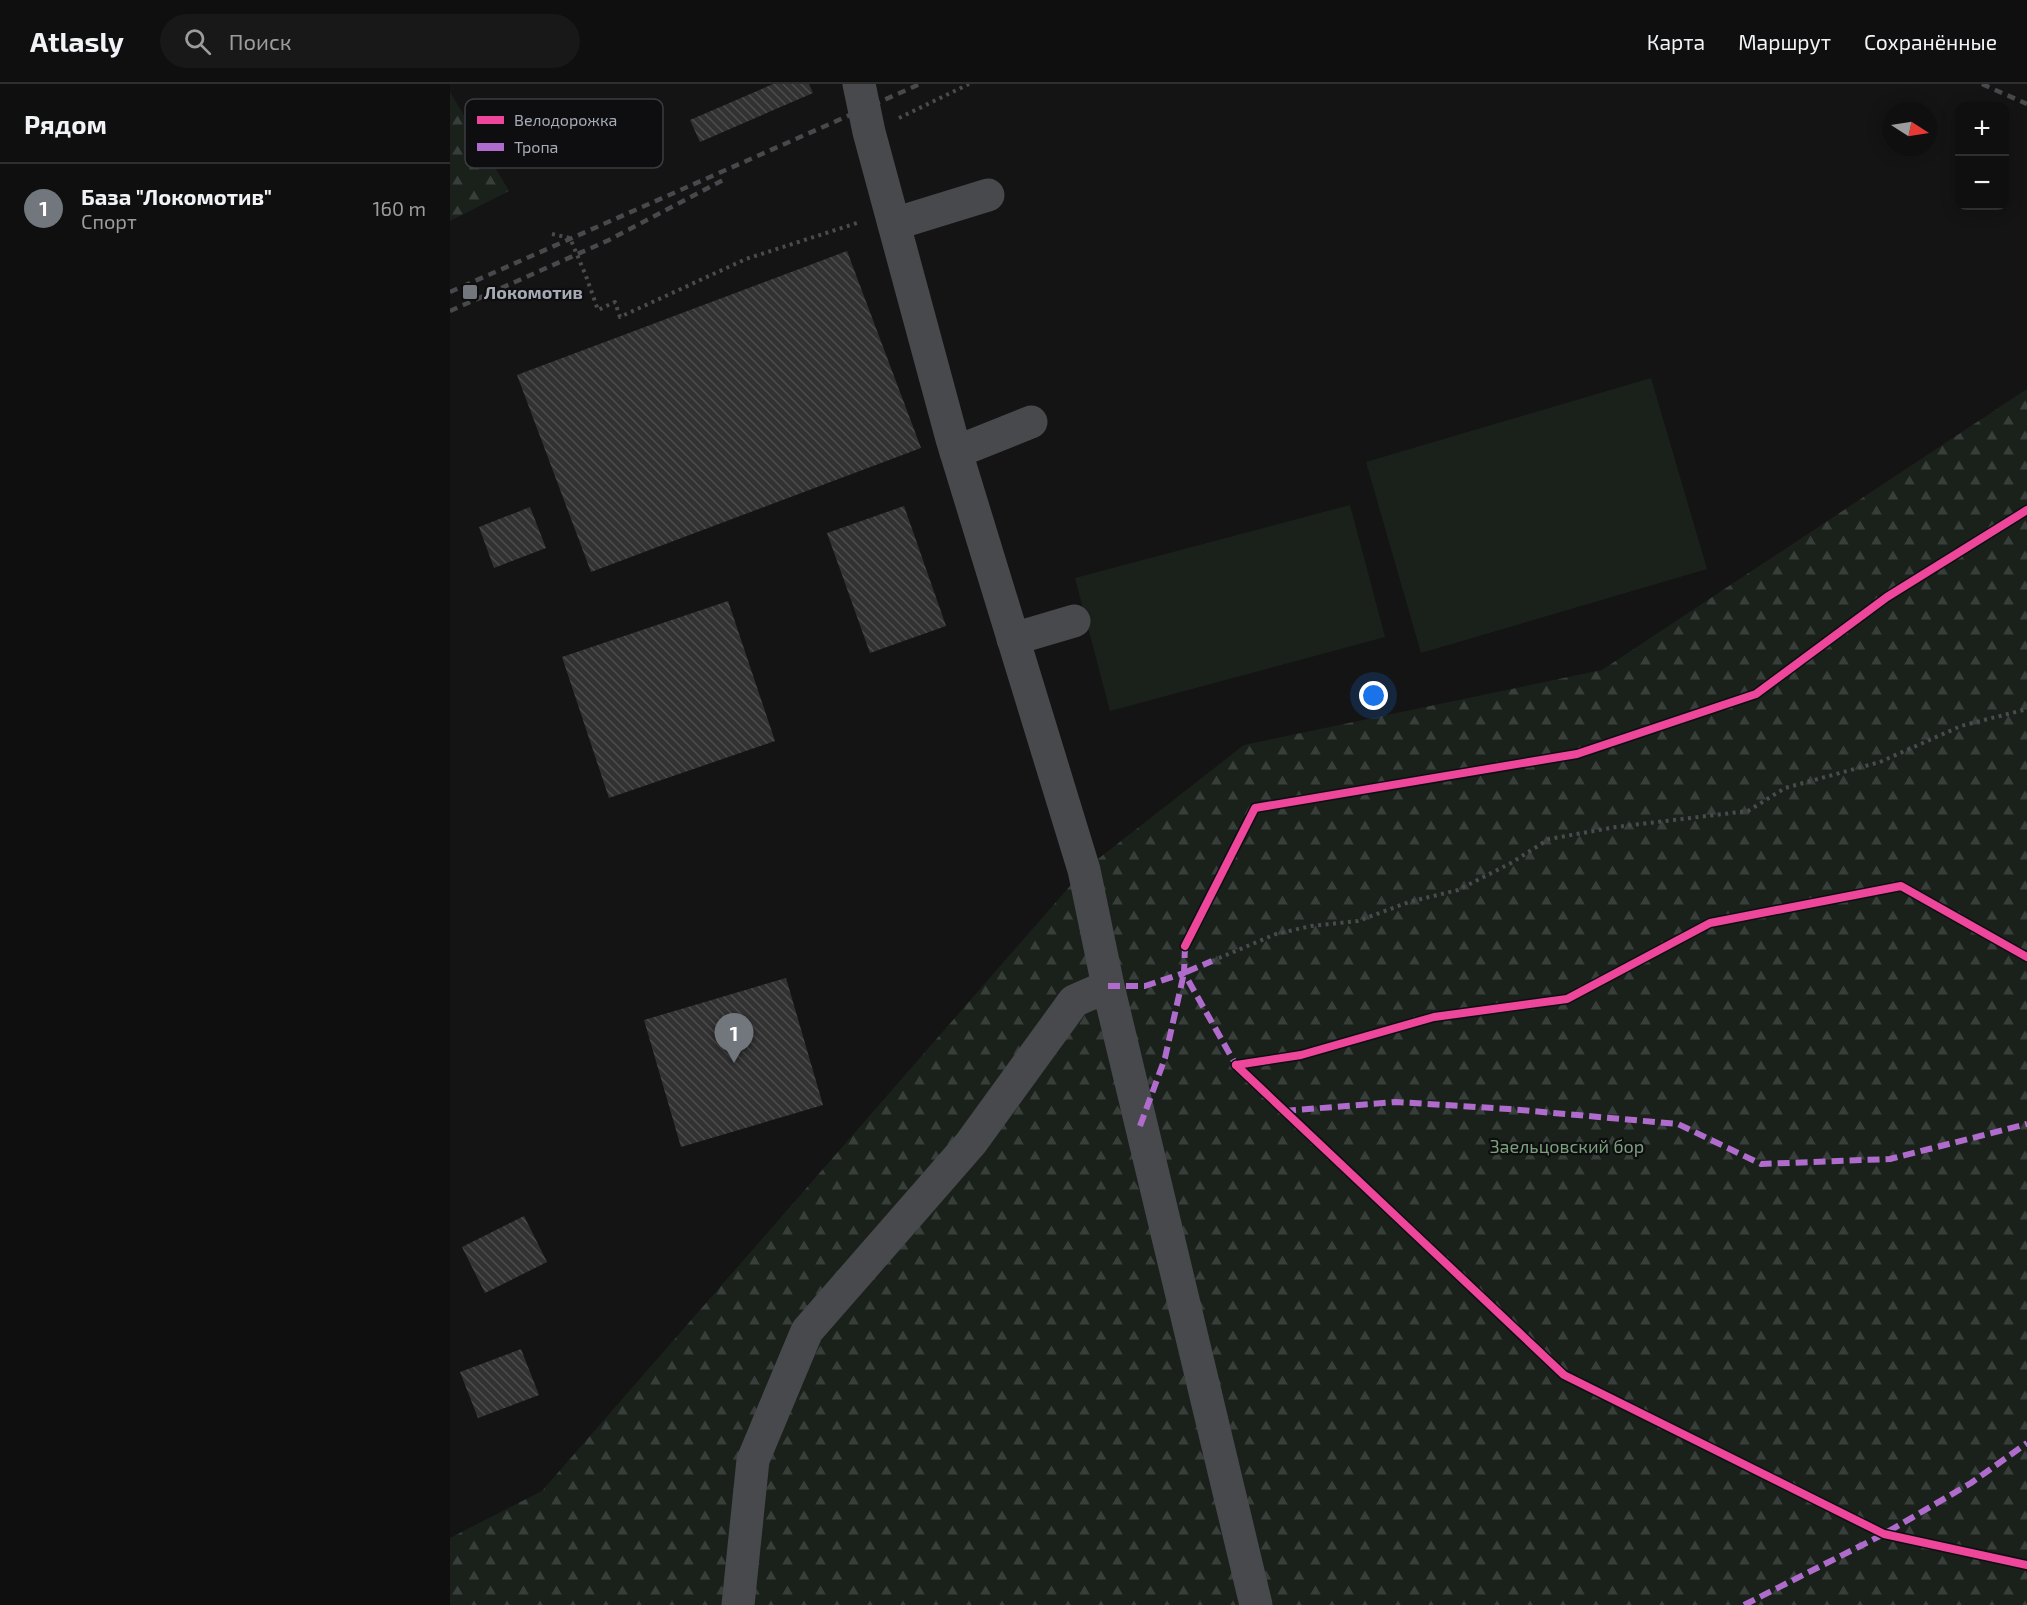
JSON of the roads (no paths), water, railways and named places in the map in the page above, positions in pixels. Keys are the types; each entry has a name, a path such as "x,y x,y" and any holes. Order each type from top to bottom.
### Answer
{"lane":[{"path":"859,84 869,132 956,452 1084,870 1108,986 1256,1605"},
{"path":"892,218 988,195"},
{"path":"956,452 1031,422"},
{"path":"1013,639 1074,621"},
{"path":"738,1605 753,1460 807,1331 972,1143 1074,1001 1108,986"}],"railway":[{"path":"450,292 920,84"},
{"path":"1982,84 2027,104"},
{"path":"450,311 609,240 725,179"}],"place":[{"name":"Локомотив","path":"470,292"},
{"name":"База \"Локомотив\"","path":"734,1063"}],"park label":[{"name":"Заельцовский бор","path":"1567,1146"}]}
